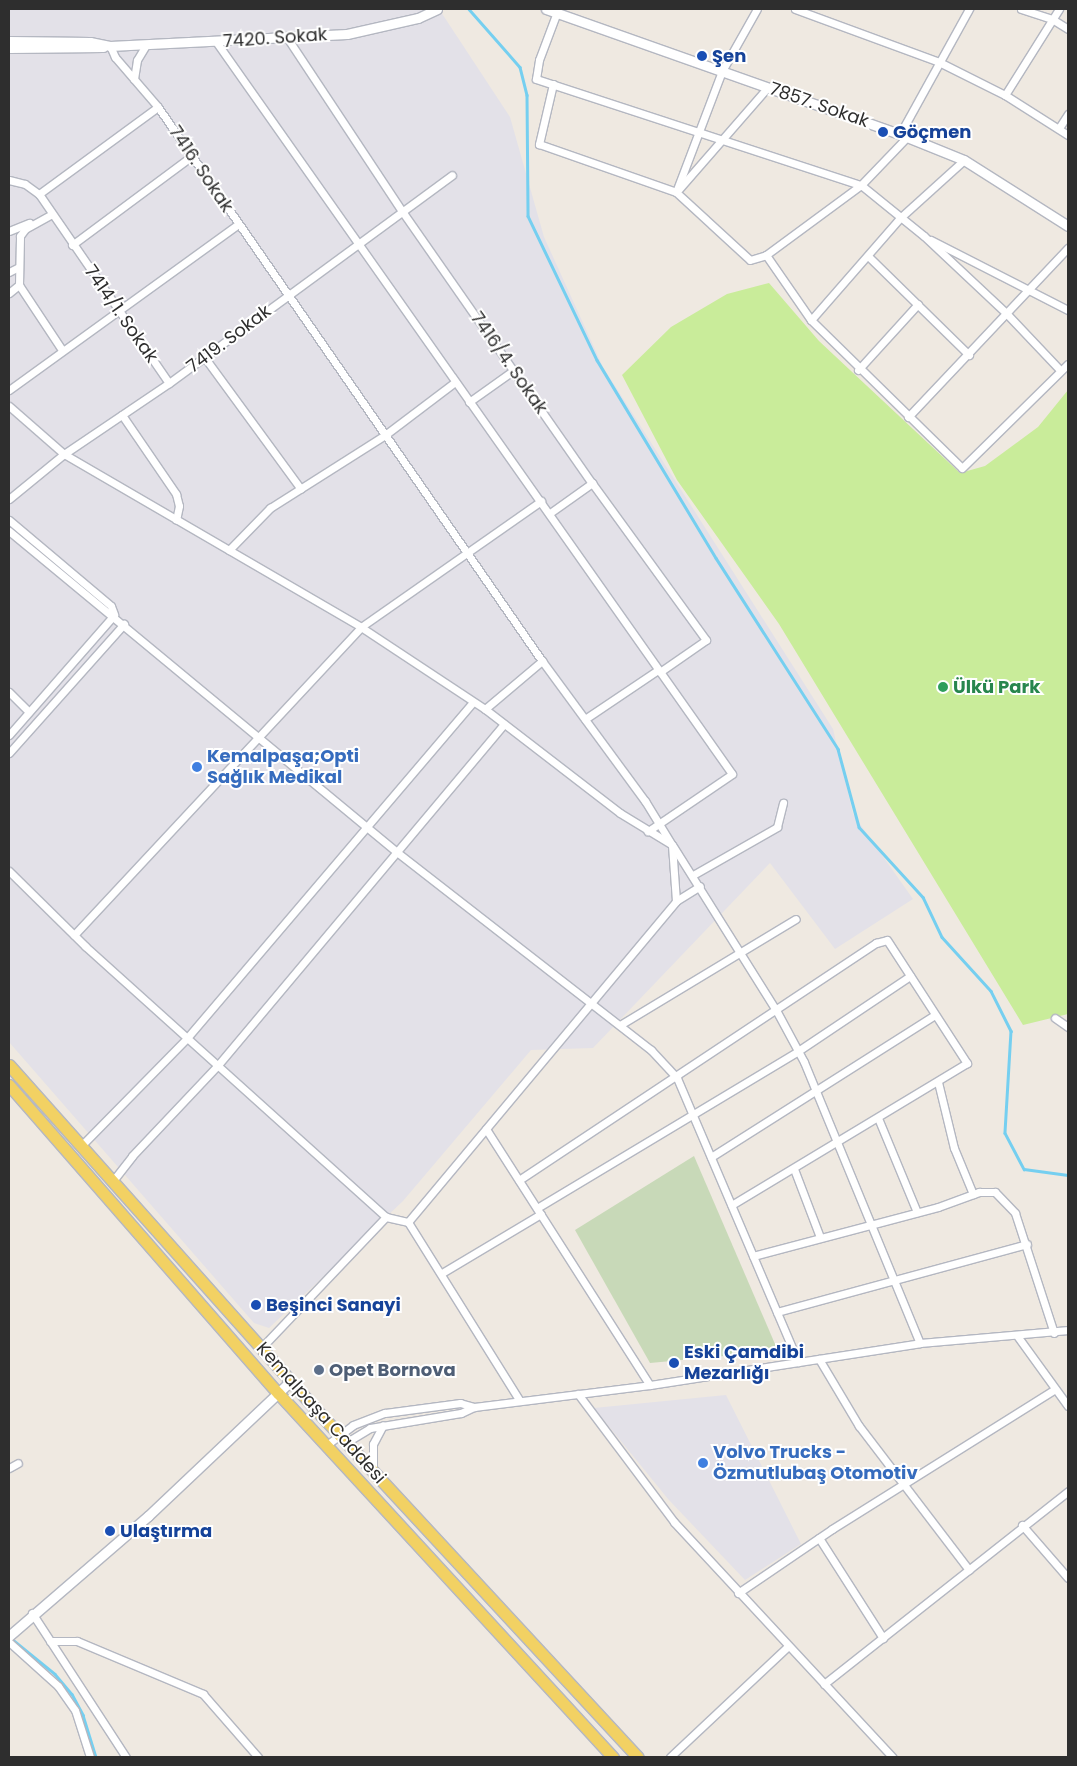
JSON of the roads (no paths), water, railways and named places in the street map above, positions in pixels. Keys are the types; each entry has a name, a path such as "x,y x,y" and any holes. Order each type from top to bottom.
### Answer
{"main road":[{"name":"Kemalpaşa Caddesi","path":"9,1065 80,1147 291,1381 638,1757"},
{"name":"Kemalpaşa Caddesi","path":"9,1085 278,1393 332,1448 613,1757"},
{"path":"332,1448 347,1442"}],"street":[{"name":"7420. Sokak","path":"109,46 347,34 418,18 437,9"},
{"path":"546,9 557,12 539,60 536,79 861,185 924,236 1006,313 1060,370"},
{"path":"676,192 722,71 757,9"},
{"path":"795,9 939,62 1005,95 1068,135"},
{"path":"553,84 538,144 676,192 750,260 766,255 861,185 904,135 939,62 969,9"},
{"path":"1021,9 1052,19 1068,30"},
{"path":"1005,95 1059,9"},
{"name":"7857. Sokak","path":"557,12 904,135 964,160 1068,226"},
{"name":"7416/4. Sokak","path":"286,36 402,212 592,483 706,640 659,671"},
{"path":"9,41 90,42 109,46"},
{"path":"217,42 732,774 648,832"},
{"path":"134,80 137,60 146,45"},
{"path":"9,48 89,50 109,46"},
{"name":"7416. Sokak","path":"109,46 134,80 158,107 542,661 660,823 700,886 776,1010 798,1051 817,1092 869,1224 920,1343"},
{"path":"676,192 768,87"},
{"path":"9,180 25,184 39,194 158,107"},
{"path":"1059,128 1068,114"},
{"path":"72,245 192,156"},
{"path":"811,320 869,257 901,217 964,160"},
{"name":"7419. Sokak","path":"9,499 64,454 205,358 452,175"},
{"name":"7414/1. Sokak","path":"39,194 72,245 169,383"},
{"path":"9,231 52,214"},
{"path":"52,214 25,229 20,236 19,285 62,350"},
{"path":"9,390 238,224"},
{"path":"924,236 1030,288 1068,310"},
{"path":"908,417 969,355 1068,248"},
{"path":"766,255 811,320 858,370 962,468 1068,364"},
{"path":"869,257 969,355"},
{"path":"9,272 19,267"},
{"path":"9,293 19,285"},
{"path":"858,370 918,304"},
{"path":"205,358 301,489"},
{"path":"469,402 514,370"},
{"path":"229,550 270,508 385,435 455,382"},
{"path":"9,406 64,454 361,626 484,709 538,753 648,832 672,844 676,901"},
{"path":"122,415 176,494 180,506 176,520"},
{"path":"550,513 592,483"},
{"path":"74,935 361,626 468,554 541,501"},
{"path":"9,520 110,606 114,614 124,624 398,853 651,1050 677,1078 798,1362"},
{"path":"9,530 104,611 114,614"},
{"path":"9,735 114,614"},
{"path":"9,753 124,624"},
{"path":"484,709 542,661"},
{"path":"585,719 659,671"},
{"path":"9,692 29,712"},
{"path":"80,1147 187,1038 365,825 473,702"},
{"path":"112,1182 132,1156 218,1065 398,853 504,724"},
{"path":"693,876 777,827 783,803"},
{"path":"9,871 74,935 386,1217 408,1222 442,1273 520,1402"},
{"path":"408,1222 676,901 700,886"},
{"path":"620,1026 796,919"},
{"path":"519,1180 677,1078 876,943 887,940 967,1063 732,1205"},
{"path":"442,1273 798,1051 910,976"},
{"path":"711,1157 817,1092 936,1015"},
{"path":"1055,1018 1068,1027"},
{"path":"938,1082 954,1148 973,1194"},
{"path":"878,1118 917,1212"},
{"path":"486,1129 650,1385"},
{"path":"794,1169 820,1237"},
{"path":"753,1256 917,1212 973,1194 995,1192 1008,1202 1015,1213 1027,1244 1054,1333"},
{"path":"262,1347 386,1217"},
{"path":"777,1312 1027,1244"},
{"path":"347,1442 358,1434 383,1425 461,1413 474,1407 650,1385 920,1343 1018,1337 1068,1330"},
{"path":"1018,1337 1068,1406"},
{"path":"819,1359 859,1426 970,1570"},
{"path":"9,1636 32,1613 102,1557 291,1381"},
{"path":"738,1592 819,1538 1055,1389"},
{"path":"578,1394 674,1522 892,1757"},
{"path":"332,1448 339,1433 385,1413 460,1403 474,1407"},
{"path":"373,1471 373,1444 383,1425"},
{"path":"9,1468 18,1462"},
{"path":"824,1684 970,1570 1022,1525 1068,1491"},
{"path":"1022,1525 1068,1578"},
{"path":"819,1538 883,1638"},
{"path":"32,1613 126,1757"},
{"path":"50,1640 77,1641 203,1694 258,1757"},
{"path":"9,1642 58,1686 75,1710 90,1757"},
{"path":"670,1757 788,1646"}],"waterway":[{"path":"469,9 520,67 527,95 528,216 597,360 716,558 838,749 859,827 923,897 942,937 991,991 1011,1031 1005,1133 1024,1169 1068,1175"},
{"path":"12,1639 55,1674 72,1694 83,1715 96,1757"}],"place":[{"name":"Şen","path":"702,56"},
{"name":"Göçmen","path":"883,132"},
{"name":"Ülkü Park","path":"943,687"},
{"name":"Kemalpaşa;Opti Sağlık Medikal","path":"197,767"},
{"name":"Beşinci Sanayi","path":"256,1305"},
{"name":"Eski Çamdibi Mezarlığı","path":"674,1363"},
{"name":"Opet Bornova","path":"319,1370"},
{"name":"Volvo Trucks - Özmutlubaş Otomotiv","path":"703,1463"},
{"name":"Ulaştırma","path":"110,1531"}]}
